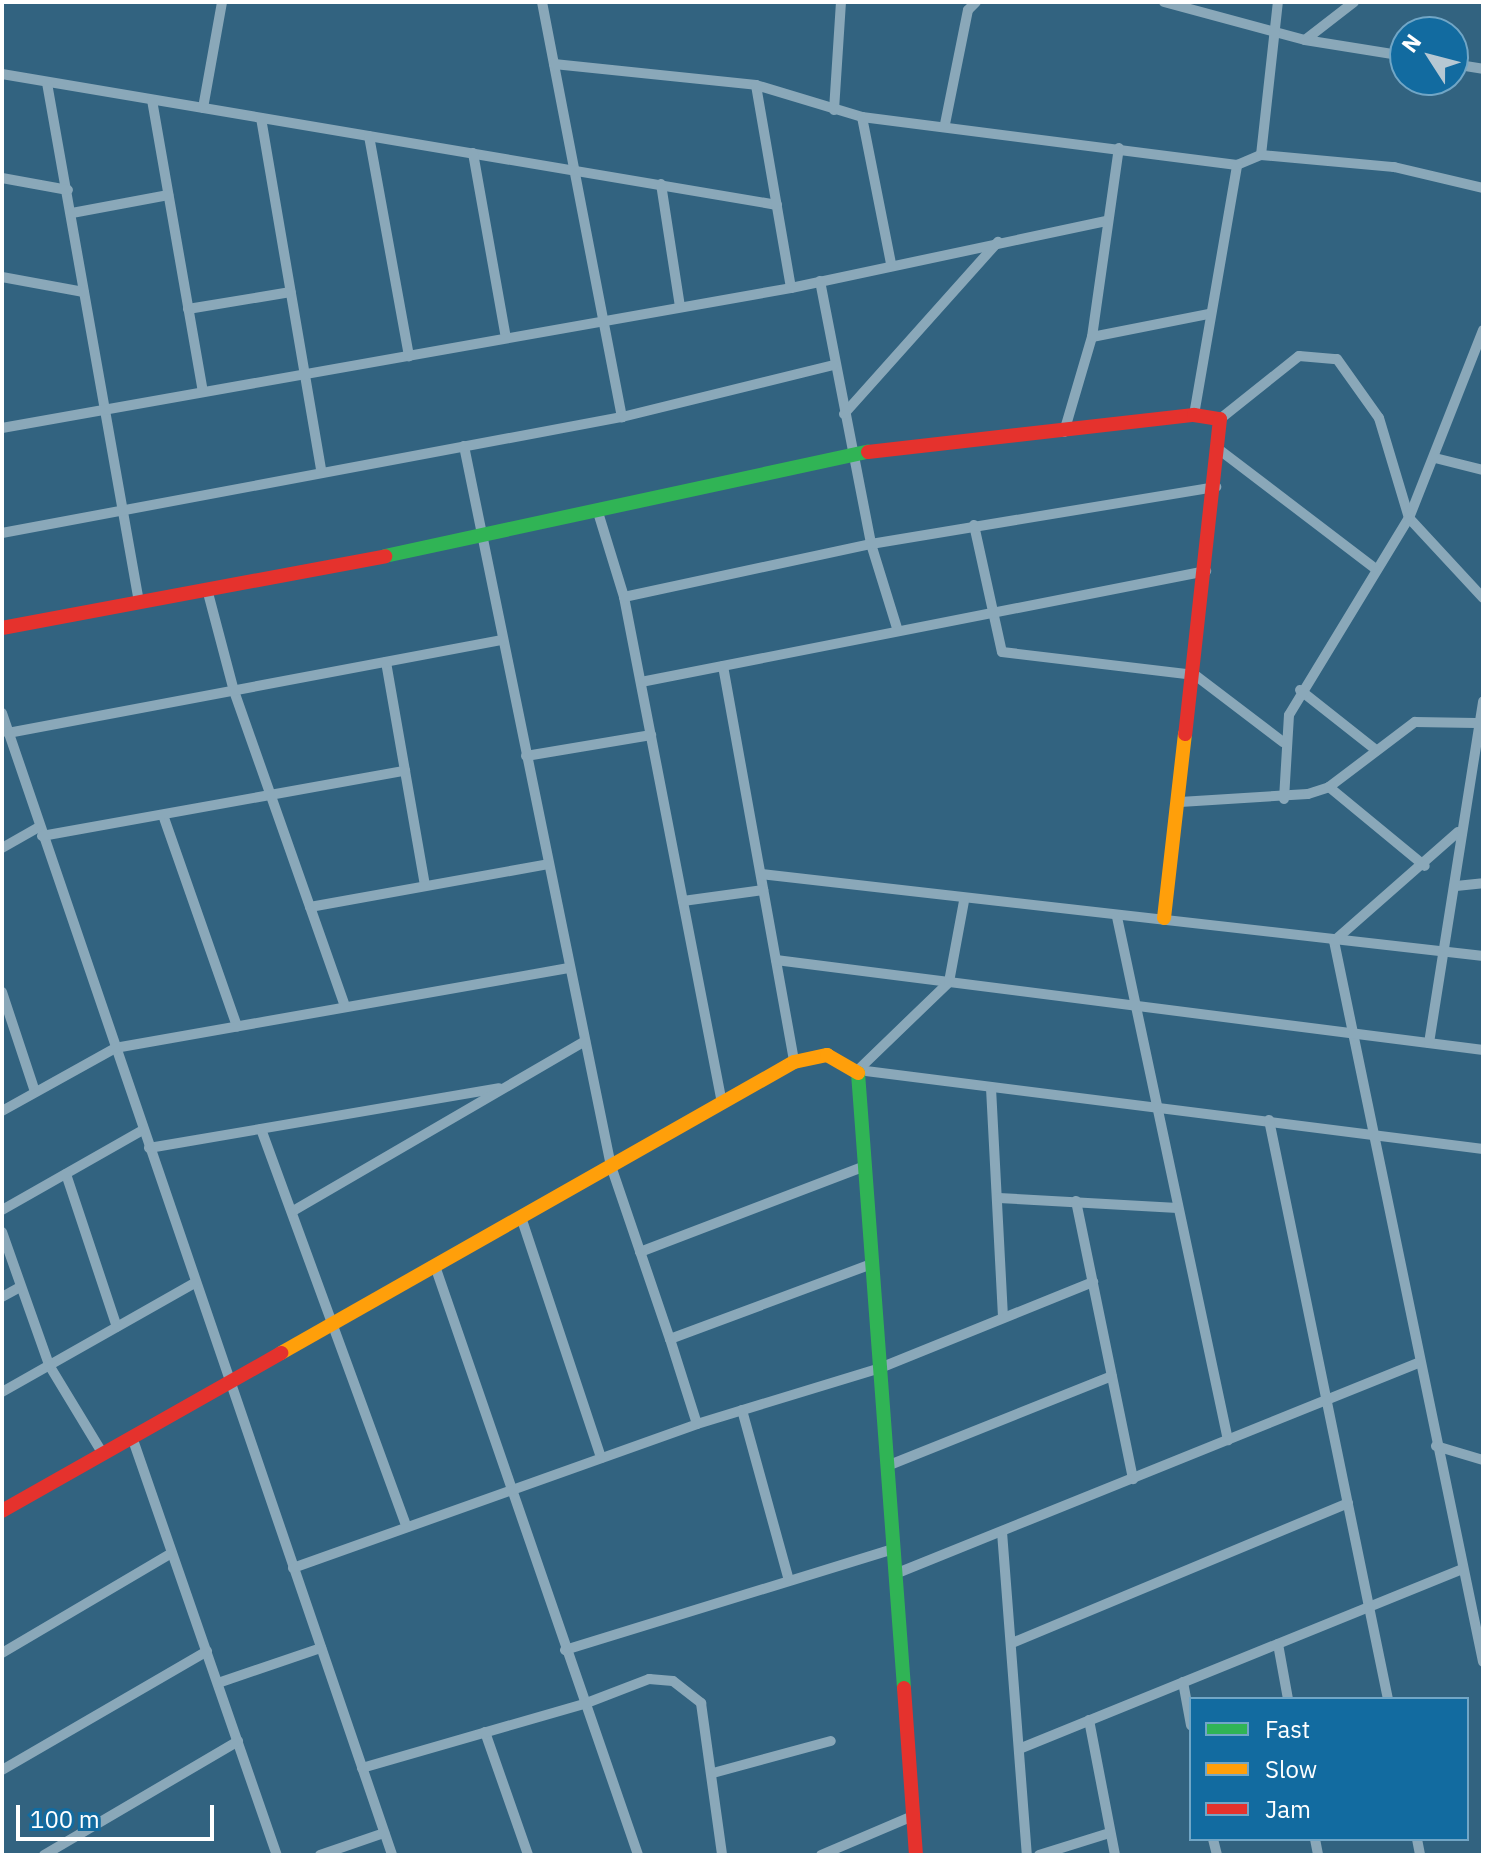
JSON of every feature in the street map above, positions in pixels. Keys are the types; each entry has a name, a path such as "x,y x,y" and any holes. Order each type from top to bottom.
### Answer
{"street":[{"path":"203,108 222,2"},
{"path":"542,2 622,417"},
{"path":"834,110 841,2"},
{"path":"945,124 968,10 976,2"},
{"path":"1164,2 1305,40 1389,53"},
{"path":"1261,155 1278,2"},
{"path":"1305,40 1354,2"},
{"path":"554,64 756,85 862,117 945,124 1237,165 1261,155 1394,167 1407,175 1483,188"},
{"path":"2,74 777,205"},
{"path":"47,83 139,602"},
{"path":"756,85 791,288"},
{"path":"152,100 203,392"},
{"path":"862,117 891,263"},
{"path":"261,118 322,473"},
{"path":"369,136 409,356"},
{"path":"1064,432 1092,337 1105,221 1119,148"},
{"path":"473,153 506,338"},
{"path":"1194,415 1208,314 1237,165"},
{"path":"2,178 68,190"},
{"path":"661,184 680,307"},
{"path":"72,213 168,195"},
{"path":"2,428 791,288 891,263 1105,221"},
{"path":"844,414 998,242"},
{"path":"2,277 84,292"},
{"path":"820,281 871,544 898,631"},
{"path":"188,309 291,292"},
{"path":"1092,337 1208,314"},
{"path":"1284,799 1283,742 1300,690 1409,518 1483,330"},
{"path":"1164,918 1195,675 1216,487 1220,419 1299,356 1337,359 1379,418 1409,518 1483,598"},
{"path":"2,533 622,417 834,365"},
{"path":"2,628 481,538 597,509 853,454 1194,415 1220,419"},
{"path":"464,446 611,1166 697,1424"},
{"path":"1217,448 1376,569"},
{"path":"1435,458 1483,470"},
{"path":"624,597 871,544 1216,487"},
{"path":"597,509 624,597 722,1103"},
{"path":"974,525 999,645 1008,655 1195,675 1283,742"},
{"path":"641,682 1206,571"},
{"path":"207,589 234,691 345,1007"},
{"path":"8,733 502,640"},
{"path":"386,662 425,886"},
{"path":"723,666 794,1062"},
{"path":"1300,690 1376,750"},
{"path":"1429,1043 1442,951 1456,886 1458,832 1476,723 1483,701"},
{"path":"2,713 8,733 7,752 40,832 392,1855"},
{"path":"1180,802 1284,799 1329,787 1376,750 1424,719 1476,723"},
{"path":"526,756 651,735"},
{"path":"2,848 40,832 163,815 405,771"},
{"path":"1329,787 1425,866"},
{"path":"163,815 237,1026"},
{"path":"1334,941 1425,866 1458,832"},
{"path":"310,907 548,864"},
{"path":"761,874 964,901 1117,917 1164,918 1334,941 1483,956"},
{"path":"1456,886 1483,883"},
{"path":"683,901 763,890"},
{"path":"858,1070 949,982 964,901"},
{"path":"1117,917 1228,1440"},
{"path":"1334,941 1418,1363 1483,1662"},
{"path":"776,960 1483,1050"},
{"path":"2,1111 115,1048 570,968"},
{"path":"2,992 35,1092"},
{"path":"293,1211 499,1088 585,1041"},
{"path":"2,1511 794,1062 827,1055 858,1070 1483,1149"},
{"path":"858,1070 916,1855"},
{"path":"149,1148 499,1088"},
{"path":"991,1088 1003,1316"},
{"path":"1269,1120 1388,1697"},
{"path":"261,1129 337,1321 407,1527"},
{"path":"2,1210 143,1130"},
{"path":"640,1252 865,1166"},
{"path":"66,1174 117,1327"},
{"path":"999,1198 1178,1208"},
{"path":"1076,1201 1133,1479"},
{"path":"521,1217 601,1458"},
{"path":"2,1232 49,1365 103,1454"},
{"path":"670,1339 872,1264"},
{"path":"435,1266 508,1491 638,1855"},
{"path":"293,1568 697,1424 880,1368 1093,1282"},
{"path":"2,1392 195,1283"},
{"path":"2,1297 20,1287"},
{"path":"895,1574 1418,1363"},
{"path":"887,1466 1112,1376"},
{"path":"742,1410 789,1581"},
{"path":"132,1437 277,1855"},
{"path":"1436,1446 1483,1460"},
{"path":"1012,1643 1348,1503"},
{"path":"1002,1532 1027,1855"},
{"path":"565,1650 893,1549"},
{"path":"2,1653 172,1553"},
{"path":"1019,1749 1463,1569"},
{"path":"1278,1644 1288,1697"},
{"path":"218,1683 321,1648"},
{"path":"2,1770 207,1651"},
{"path":"362,1768 584,1704 649,1679 673,1681 701,1703 722,1855"},
{"path":"1183,1682 1189,1714"},
{"path":"1089,1720 1115,1855"},
{"path":"485,1732 528,1855"},
{"path":"44,1855 238,1741"},
{"path":"713,1773 831,1741"},
{"path":"821,1855 913,1816"},
{"path":"320,1855 384,1833"},
{"path":"1039,1855 1109,1833"}],"traffic: fast":[{"path":"385,556 868,452"},
{"path":"858,1073 904,1688"}],"traffic: slow":[{"path":"1164,918 1185,734"},
{"path":"281,1353 794,1062 827,1055 858,1073"}],"traffic: jam":[{"path":"868,452 1194,415 1220,419 1185,734"},
{"path":"2,628 385,556"},
{"path":"2,1511 281,1353"},
{"path":"904,1688 916,1855"}]}
